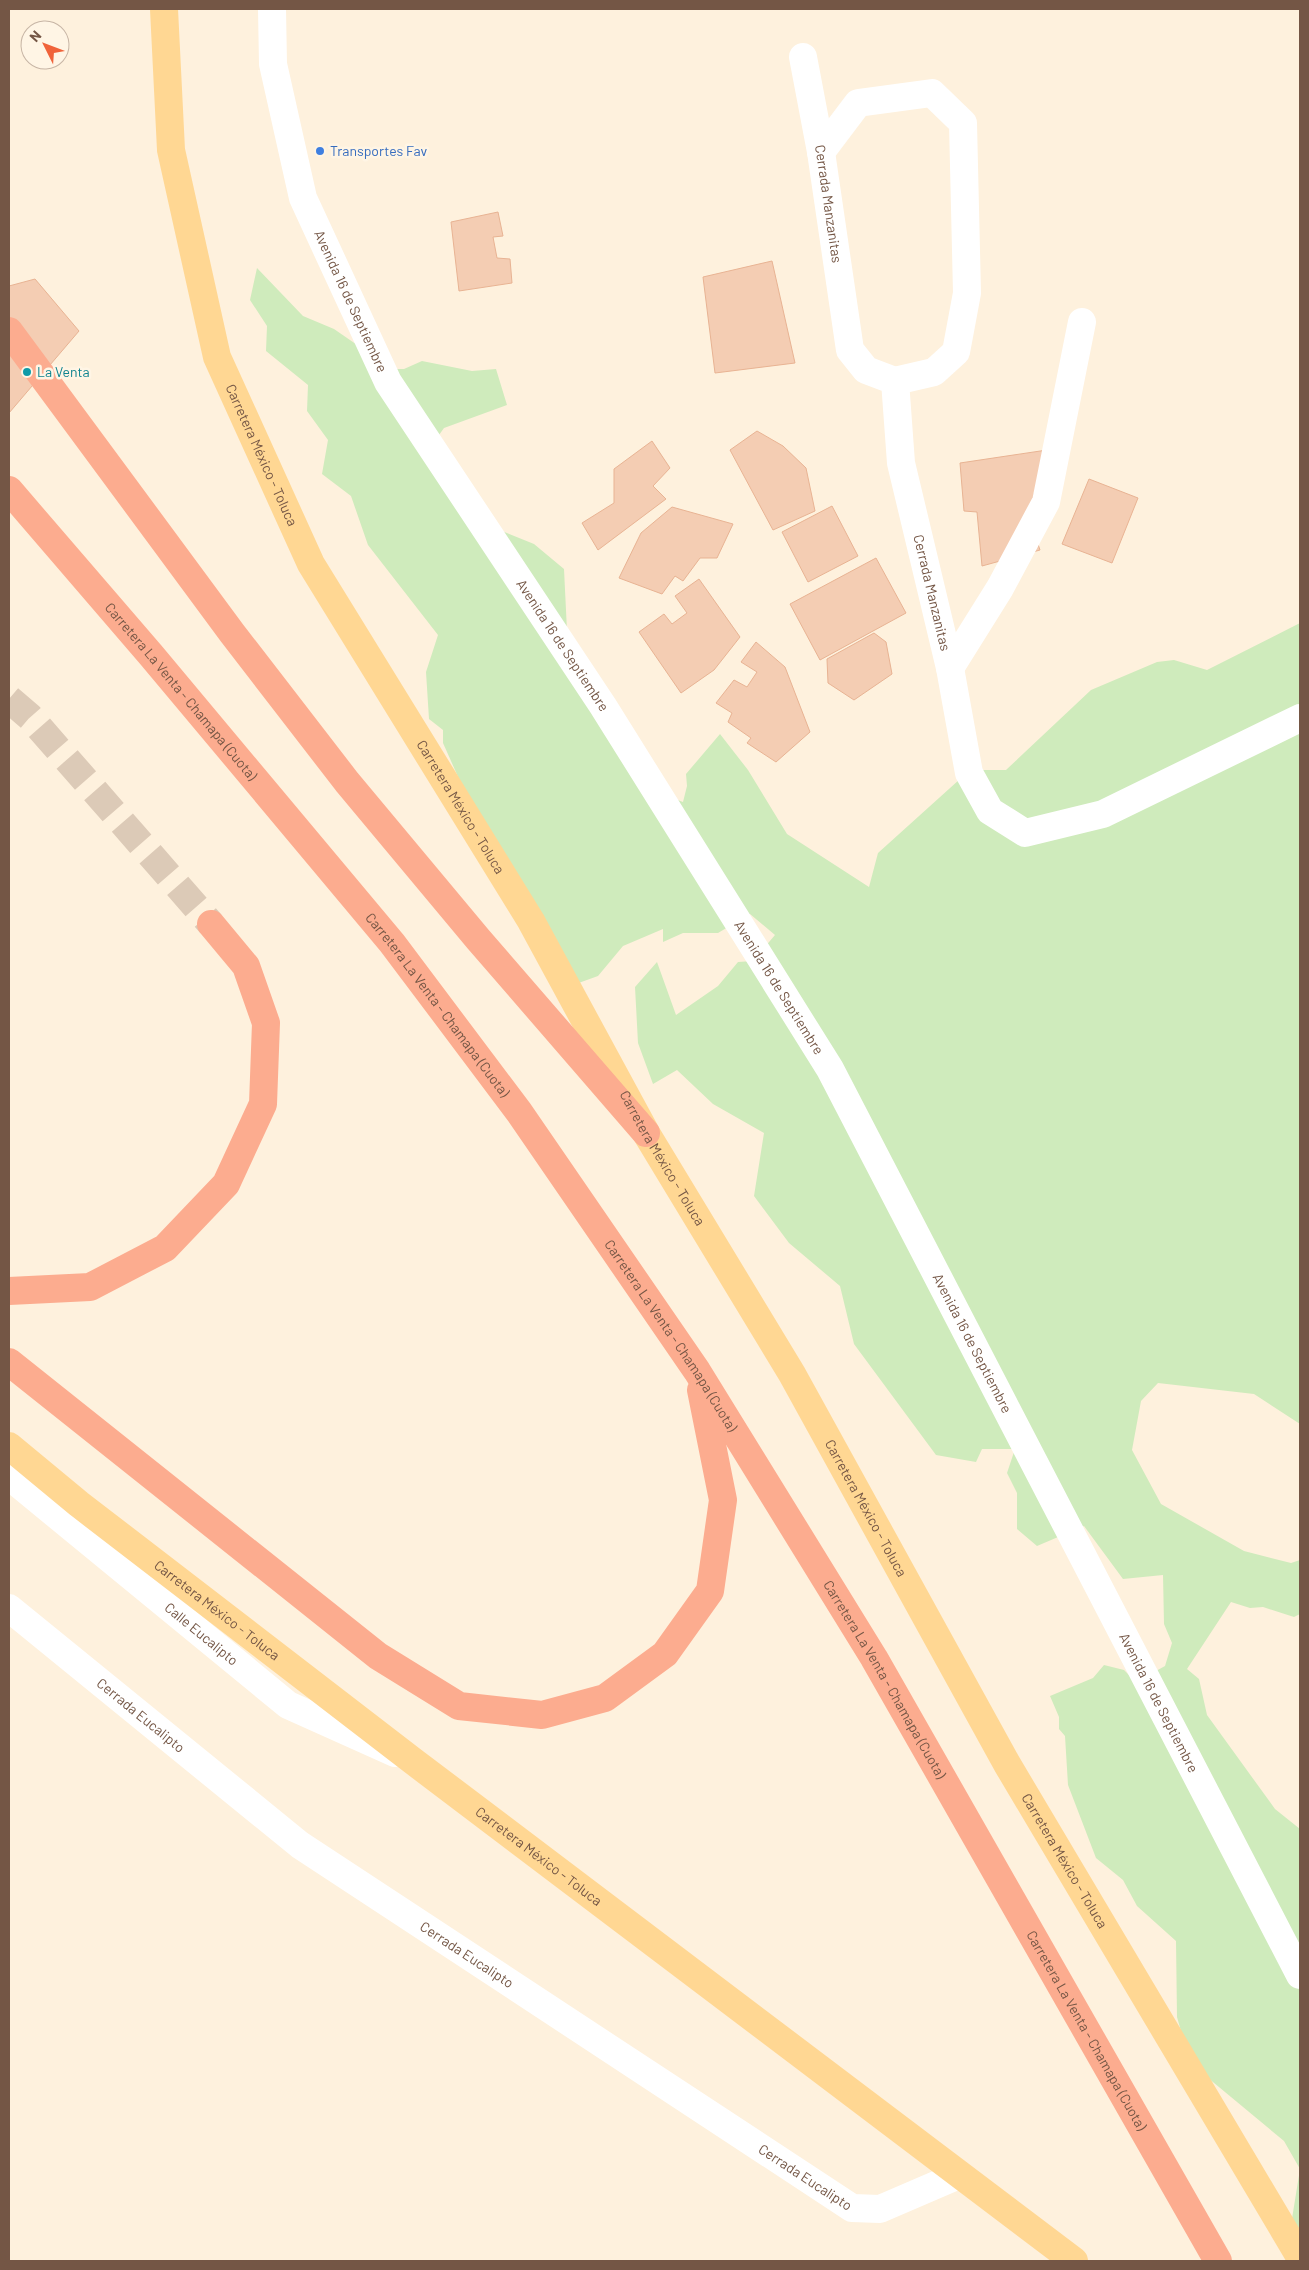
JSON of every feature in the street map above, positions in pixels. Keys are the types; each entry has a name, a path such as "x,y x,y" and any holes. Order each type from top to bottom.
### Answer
{"highway":[{"path":"9,331 232,633 347,782 478,939 646,1133"},
{"name":"Carretera La Venta - Chamapa (Cuota)","path":"9,490 151,655 392,943 519,1112 697,1371 874,1658 1218,2261"},
{"path":"9,1292 90,1287 165,1248 226,1184 263,1104 266,1023 246,966 211,924"},
{"path":"9,1362 378,1656 459,1706 542,1715 605,1698 665,1654 710,1591 723,1500 697,1371"}],"main road":[{"name":"Carretera México - Toluca","path":"164,9 171,150 217,357 312,564 531,921 646,1133 792,1374 1007,1764 1300,2257"},
{"name":"Carretera México - Toluca","path":"9,1446 79,1504 413,1761 1068,2259"}],"street":[{"name":"Avenida 16 de Septiembre","path":"272,9 273,64 303,198 388,382 603,706 830,1069 1300,1974"},
{"name":"Cerrada Manzanitas","path":"803,57 820,152 850,350 866,370 895,381 901,463 950,668 969,773 990,811 1025,832 1103,814 1300,718"},
{"path":"820,152 858,103 932,93 963,123 967,293 956,352 934,372 895,381"},
{"path":"950,668 1000,588 1046,502 1082,322"},
{"name":"Calle Eucalipto","path":"9,1476 288,1705 413,1761"},
{"name":"Cerrada Eucalipto","path":"9,1608 300,1845 852,2208 880,2209 959,2175"}],"green space":[{"path":"257,268 303,316 334,329 392,369 404,369 422,361 472,371 496,369 507,405 444,428 439,435 482,523 534,544 564,569 567,631 651,790 683,802 687,786 686,774 720,734 748,770 787,834 869,887 878,853 970,770 1006,770 1091,690 1157,662 1174,660 1207,670 1300,623 1300,1424 1254,1394 1158,1383 1141,1401 1132,1450 1161,1504 1244,1551 1291,1563 1300,1560 1300,1614 1294,1617 1263,1607 1250,1608 1231,1602 1187,1669 1199,1679 1207,1715 1275,1809 1300,1829 1300,2169 1284,2141 1190,2063 1177,2017 1176,1941 1137,1906 1123,1880 1096,1858 1068,1785 1065,1736 1059,1729 1059,1717 1050,1696 1093,1678 1104,1665 1124,1670 1136,1682 1165,1666 1172,1643 1164,1624 1163,1575 1123,1579 1084,1526 1037,1546 1017,1529 1017,1493 1007,1473 1015,1449 982,1449 976,1462 936,1455 854,1344 840,1286 789,1243 754,1196 764,1133 713,1104 677,1070 653,1084 638,1043 635,987 657,962 676,1015 718,986 738,962 753,961 775,935 750,914 718,933 683,933 663,942 663,929 623,946 598,976 573,985 467,797 443,743 443,730 429,719 426,672 438,635 368,545 351,496 322,474 328,440 307,411 308,385 266,351 267,326 250,300"},
{"path":"1300,2169 1300,2256 1290,2231"}],"building":[{"path":"498,212 503,236 493,237 497,258 510,259 512,283 459,291 451,222"},
{"path":"772,261 795,363 715,373 703,277"},
{"name":"La Venta","path":"35,279 79,331 9,413 9,286"},
{"path":"757,431 783,446 806,468 815,511 773,530 730,450"},
{"path":"652,441 670,468 653,486 666,499 598,550 582,523 614,503 614,469"},
{"path":"1047,450 1028,515 1040,550 982,566 977,512 964,511 960,463"},
{"path":"1089,479 1138,498 1112,563 1062,544"},
{"path":"832,506 858,556 808,582 782,532"},
{"path":"672,507 733,524 717,558 700,558 683,581 675,576 662,594 619,578 641,533"},
{"path":"876,558 906,613 820,660 790,604"},
{"path":"699,579 740,637 714,670 681,693 639,632 664,614 672,624 687,613 675,596"},
{"path":"874,633 886,642 892,674 854,700 828,683 827,659"},
{"path":"756,642 785,667 810,732 776,762 747,743 751,738 728,722 732,713 716,703 734,680 747,687 757,672 741,662"}],"tunnel":[{"path":"9,699 30,717 211,924"}],"place":[{"name":"Transportes Fav","path":"320,151"},
{"name":"La Venta","path":"27,372"}]}
